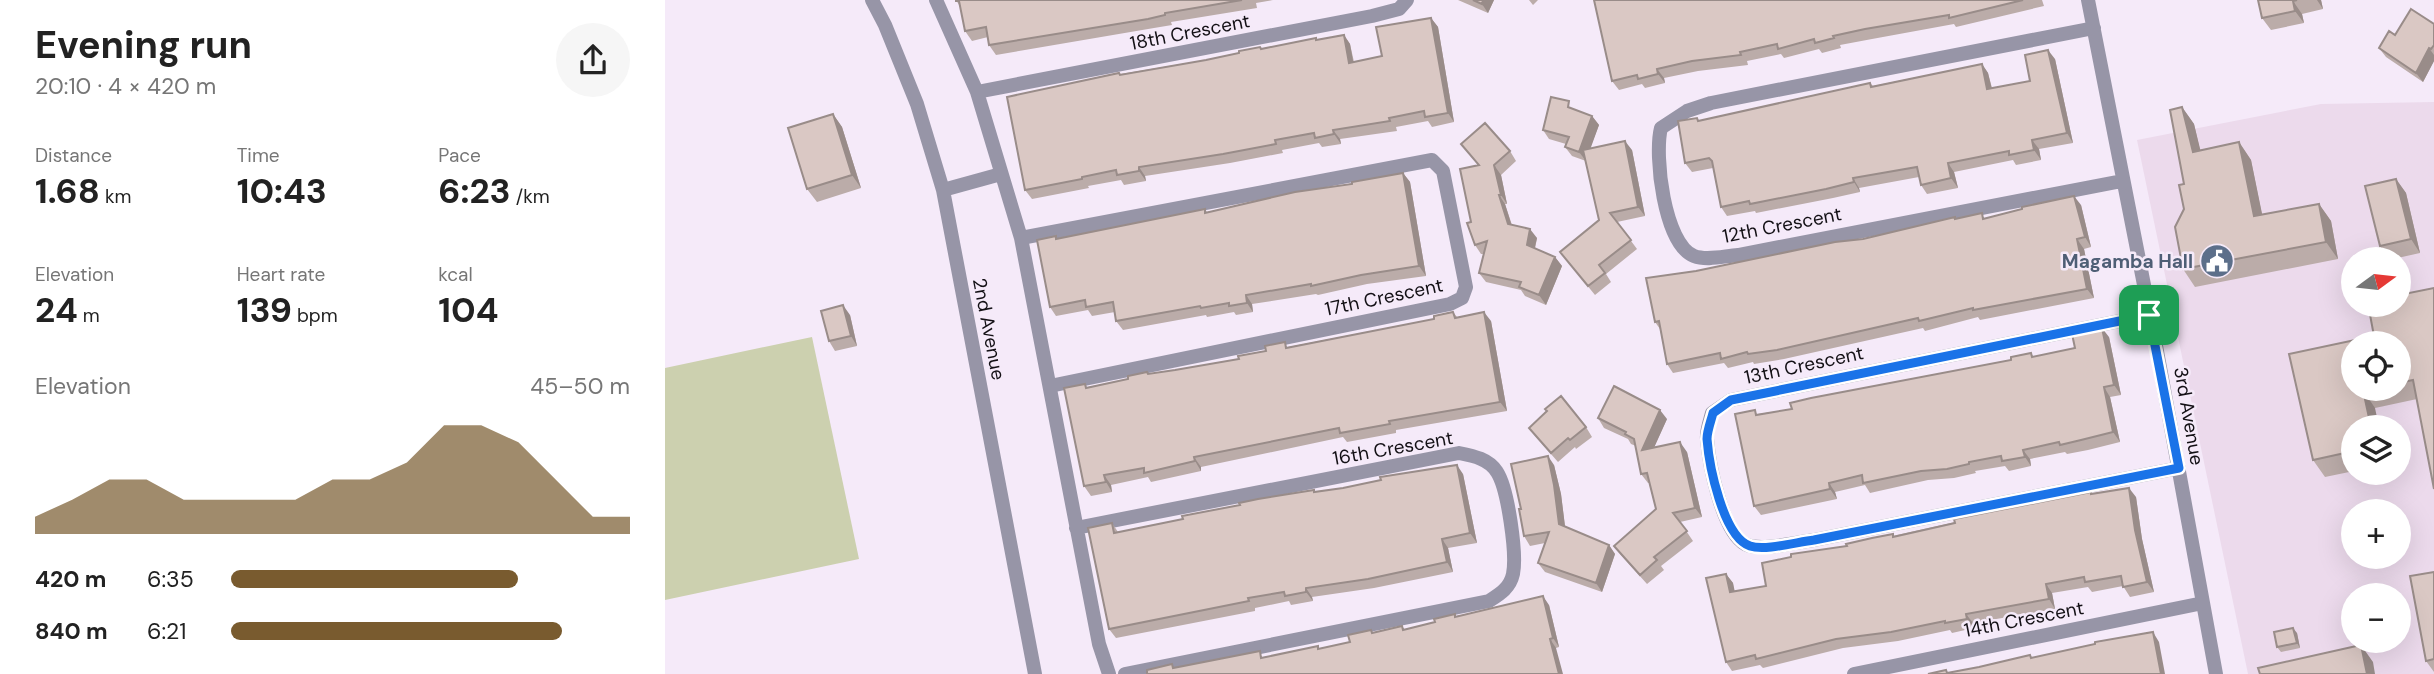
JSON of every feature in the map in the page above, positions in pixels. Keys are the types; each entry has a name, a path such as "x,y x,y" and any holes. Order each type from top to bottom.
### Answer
{"street":[{"name":"2nd Avenue","path":"872,0 917,104 943,190 1035,674"},
{"path":"936,0 977,92 1021,238 1099,644 1109,674"},
{"name":"18th Crescent","path":"977,92 1373,16 1399,9 1407,0"},
{"name":"3rd Avenue","path":"2088,0 2216,674"},
{"name":"12th Crescent","path":"2094,29 1711,103 1688,111 1661,128 1657,142 1661,179 1671,229 1691,255 1703,257 1738,255 2122,181"},
{"name":"17th Crescent","path":"1021,238 1432,160 1443,171 1466,287 1462,298 1450,304 1050,386"},
{"path":"943,190 1001,174"},
{"name":"13th Crescent","path":"2149,315 1731,400 1713,413 1707,436 1713,469 1727,520 1742,542 1753,547 1814,540 2179,468"},
{"name":"16th Crescent","path":"1076,528 1459,453 1482,458 1497,471 1505,491 1514,556 1513,575 1505,591 1489,601 1125,674"},
{"name":"14th Crescent","path":"1854,674 2203,603"}],"shaded area":[{"path":"2434,102 2434,674 2248,674 2137,140 2321,104"}],"green space":[{"path":"812,337 859,559 665,600 665,368"}],"building":[{"path":"956,0 1242,0 1165,13 1148,19 989,45 986,27 965,31 959,1"},
{"path":"1594,0 2023,0 1949,18 1949,15 1865,29 1815,43 1814,39 1778,49 1777,44 1740,52 1741,55 1692,61 1657,69 1658,74 1638,79 1637,75 1612,81"},
{"path":"2258,0 2297,0 2293,1 2295,11 2262,18"},
{"path":"2411,9 2434,24 2434,45 2429,48 2416,73 2379,48 2389,31 2395,35"},
{"path":"1431,18 1448,113 1425,117 1424,111 1389,118 1390,121 1333,130 1334,134 1315,138 1314,133 1275,140 1276,144 1139,167 1139,171 1117,175 1116,170 1025,190 1007,97 1119,73 1120,75 1206,60 1260,47 1261,49 1344,35 1349,63 1382,56 1376,27"},
{"path":"2048,50 2067,133 2032,140 2034,150 2009,155 2009,151 1948,163 1951,178 1921,185 1917,167 1853,178 1854,182 1826,189 1721,207 1712,161 1709,158 1685,163 1678,121 1697,118 1698,121 1870,83 1871,87 1982,64 1987,89 2030,81 2025,55"},
{"path":"1551,97 1569,101 1568,107 1592,116 1579,152 1565,147 1569,137 1543,130"},
{"path":"2182,107 2193,152 2239,142 2254,216 2319,204 2326,242 2183,269 2175,227 2184,209 2179,185 2184,184 2170,110"},
{"path":"833,114 852,175 807,189 788,128"},
{"path":"1485,123 1510,151 1494,165 1508,224 1530,229 1527,245 1555,257 1539,295 1519,287 1521,282 1479,273 1487,241 1475,245 1467,223 1471,222 1460,169 1479,165 1461,144"},
{"path":"1625,141 1638,207 1610,213 1631,240 1599,265 1605,273 1588,286 1560,252 1599,220 1583,150"},
{"path":"1403,173 1419,266 1246,295 1247,303 1200,306 1116,321 1113,302 1086,307 1085,300 1050,307 1037,240 1056,236 1056,239 1205,209 1205,213 1295,192"},
{"path":"2396,179 2411,239 2380,246 2365,186"},
{"path":"2074,196 2085,237 2077,239 2087,289 1973,308 1919,321 1918,318 1777,350 1747,352 1721,359 1720,353 1667,364 1659,321 1655,322 1646,278 1863,239 1955,217 1982,213 1983,219"},
{"path":"2434,288 2434,489 2411,380 2411,331 2373,331 2370,317 2411,317 2411,293"},
{"path":"843,305 851,336 829,341 821,311"},
{"path":"1453,312 1455,318 1484,312 1500,402 1389,421 1390,424 1340,433 1339,428 1194,457 1195,461 1144,473 1144,468 1104,475 1106,482 1084,486 1064,388 1085,384 1086,388 1147,372 1148,374 1239,359 1238,356 1266,351 1265,346 1285,342 1286,348 1434,319 1434,316"},
{"path":"2102,328 2114,385 2104,387 2113,432 2060,445 2059,442 2023,450 2025,457 2002,461 2001,456 1947,469 1921,471 1863,483 1862,475 1829,483 1830,489 1754,506 1735,414 1755,410 1756,415 1792,409 1790,403 1811,398 2011,360 2011,357 2031,353 2032,357 2075,348 2072,334"},
{"path":"2341,343 2341,401 2365,401 2368,415 2341,415 2341,454 2313,460 2289,354"},
{"path":"1614,386 1660,410 1642,450 1680,442 1695,508 1673,513 1687,531 1654,557 1657,560 1640,575 1614,546 1656,509 1647,473 1641,474 1634,439 1598,418"},
{"path":"1561,396 1586,427 1551,453 1529,428 1547,411 1545,409"},
{"path":"1548,456 1559,524 1609,545 1596,583 1538,563 1549,532 1524,536 1511,464"},
{"path":"1457,465 1470,533 1442,539 1447,562 1368,579 1306,588 1306,592 1285,596 1284,592 1248,598 1249,601 1109,629 1088,528 1112,523 1114,533 1183,519 1182,516 1258,499 1343,488 1381,480 1380,477"},
{"path":"2129,488 2147,582 2123,587 2121,576 2085,582 2084,577 2046,584 2049,599 1966,614 1967,619 1836,639 1756,659 1755,655 1726,662 1706,578 1726,574 1730,592 1766,586 1762,563 1791,557 1791,554 1847,546 1846,544 1893,534 1893,537 1955,523 1954,519 2091,492"},
{"path":"2434,572 2434,659 2426,661 2410,576"},
{"path":"1543,596 1559,674 1147,674 1147,670 1172,664 1173,668 1260,651 1261,658 1318,646 1318,649 1350,642 1348,635 1402,626 1403,630 1435,622 1434,619 1455,614 1455,617"},
{"path":"2293,628 2297,643 2277,647 2274,632"},
{"path":"2153,632 2161,674 1928,674 1946,670 1947,673 2030,655 2031,658 2095,642"},
{"path":"2341,649 2341,653 2363,653 2367,674 2260,674 2258,668"}],"place":[{"name":"Magamba Hall","path":"2217,261"}],"route":[{"path":"2149,315 2179,468 1814,540 1763,547 1753,547 1742,542 1727,520 1719,496 1707,436 1713,413 1731,400 2149,315"}]}
